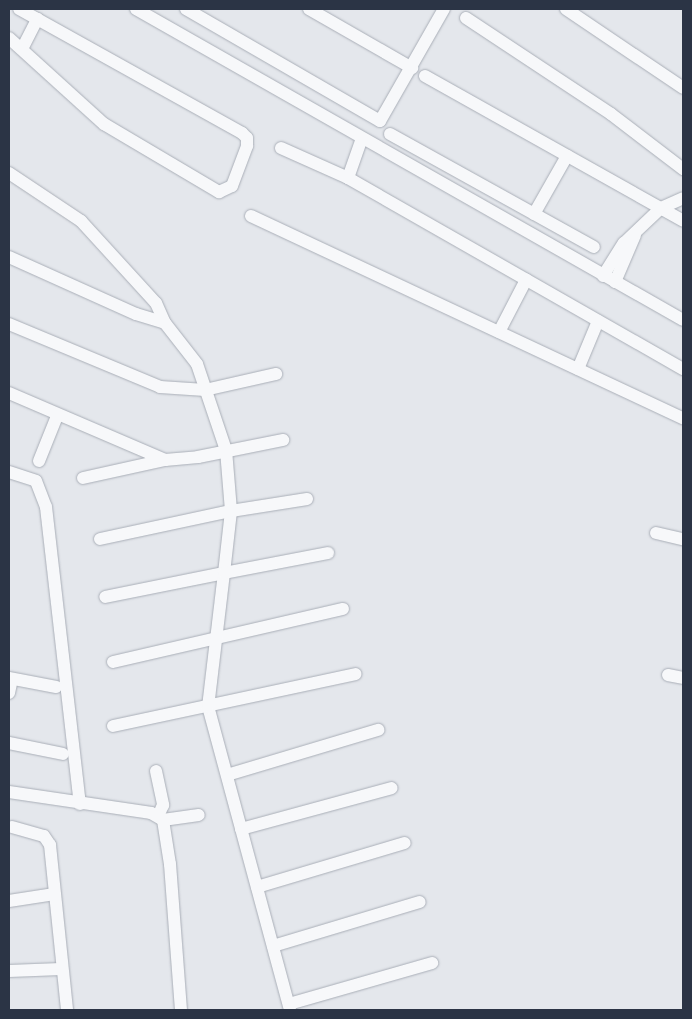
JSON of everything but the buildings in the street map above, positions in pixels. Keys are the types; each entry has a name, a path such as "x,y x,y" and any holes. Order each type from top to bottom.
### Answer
{"street":[{"path":"9,38 104,124 219,192 232,186 247,146 247,138 242,133 19,9"},
{"path":"136,9 683,320"},
{"path":"186,9 202,13 376,120 384,118 412,68 439,10"},
{"path":"309,9 412,68"},
{"path":"566,9 683,88"},
{"path":"466,18 611,114 683,169"},
{"path":"22,49 38,19"},
{"path":"425,76 683,221"},
{"path":"390,134 594,247"},
{"path":"348,178 362,138"},
{"path":"281,148 348,178 683,369"},
{"path":"534,214 567,156"},
{"path":"9,173 60,205 98,236 156,303 165,323 197,364 226,450 231,511 214,639 208,707 289,1007 432,963"},
{"path":"609,279 624,243 635,235 661,208 683,198"},
{"path":"251,216 683,418"},
{"path":"9,257 136,314 165,323"},
{"path":"498,332 526,280"},
{"path":"578,369 598,321"},
{"path":"9,324 160,387 205,390 276,374"},
{"path":"9,393 57,416 165,460"},
{"path":"39,462 57,416"},
{"path":"83,478 165,460 198,457 283,440"},
{"path":"9,472 36,481 46,507 80,804"},
{"path":"100,539 231,511 307,499"},
{"path":"656,532 683,539"},
{"path":"105,597 328,553"},
{"path":"113,662 343,609"},
{"path":"113,726 355,674"},
{"path":"668,675 683,678"},
{"path":"9,692 10,679 56,687"},
{"path":"227,775 378,730"},
{"path":"9,743 63,754"},
{"path":"156,771 163,805 160,818 170,864 181,1010"},
{"path":"241,828 392,788"},
{"path":"9,792 160,818 199,815"},
{"path":"12,827 44,836 50,845 54,894 61,934 61,969 67,1010"},
{"path":"257,887 405,843"},
{"path":"9,901 54,894"},
{"path":"273,946 420,902"},
{"path":"9,971 61,969"}]}
